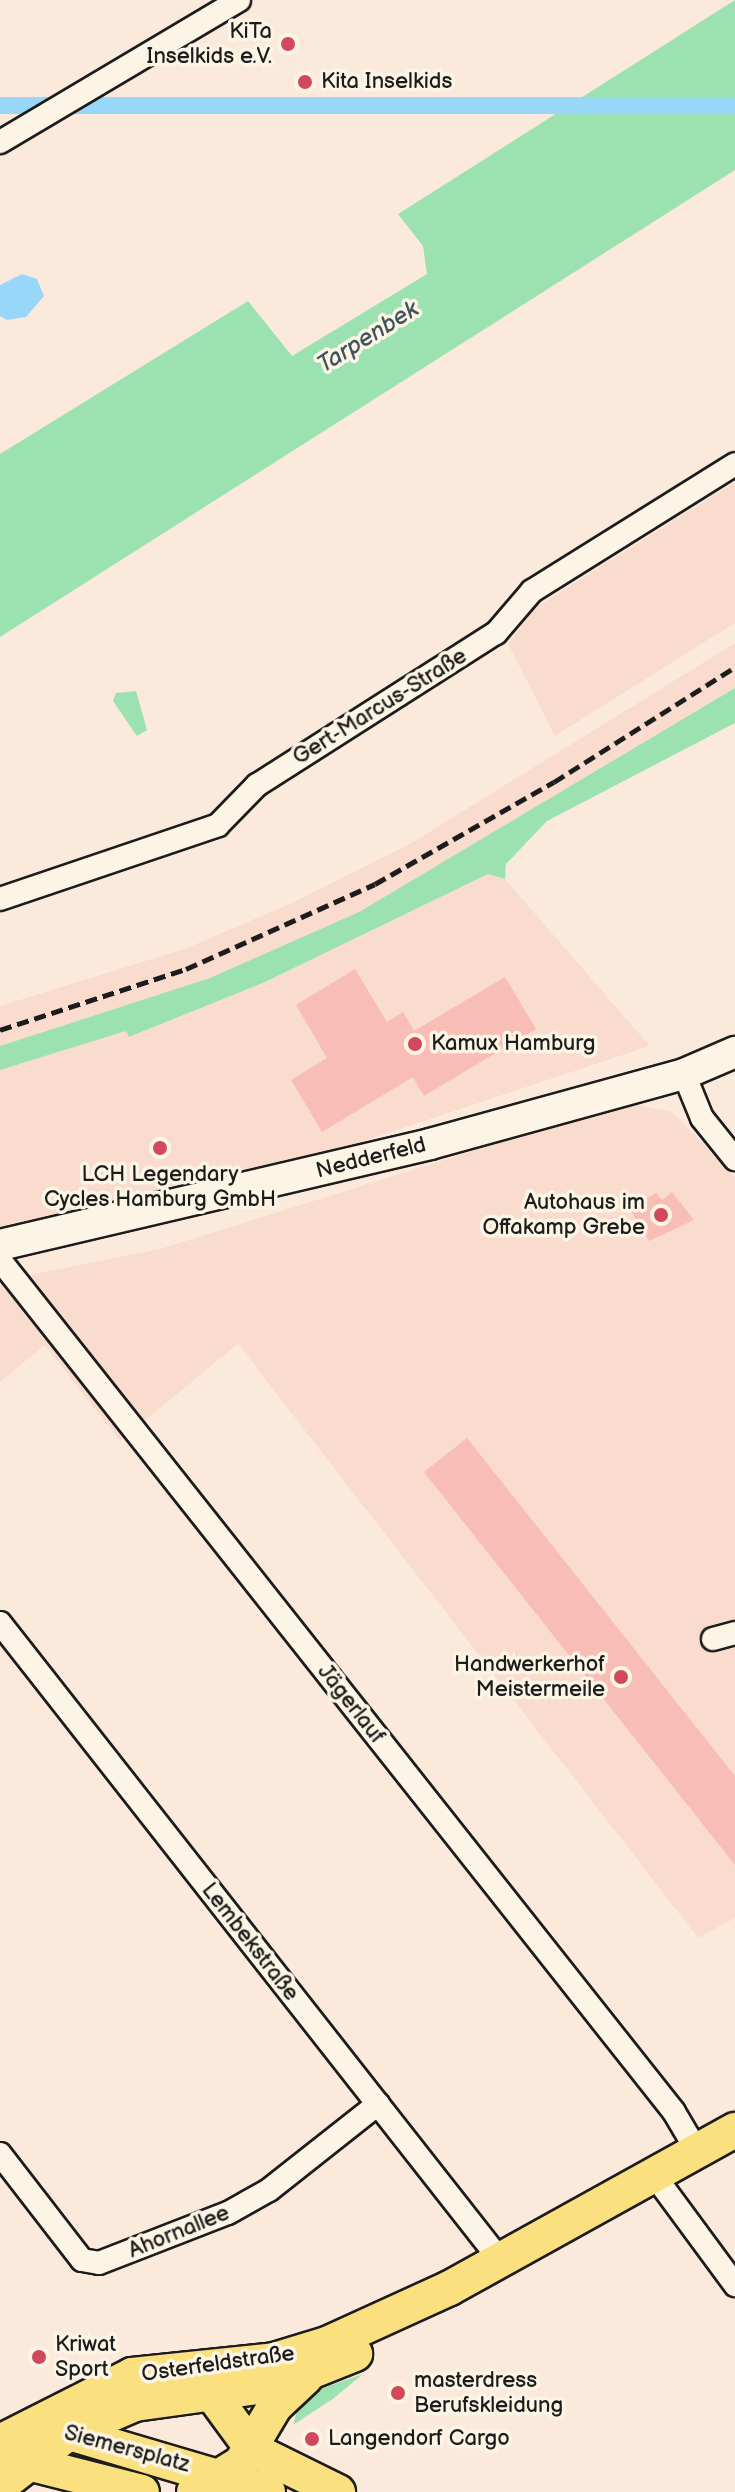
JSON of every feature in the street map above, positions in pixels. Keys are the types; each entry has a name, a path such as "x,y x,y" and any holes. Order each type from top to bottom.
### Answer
{"main road":[{"name":"Nedderfeld","path":"0,1245 368,1160 684,1074 735,1052"},
{"name":"Osterfeldstraße","path":"9,2448 113,2382 174,2366 291,2356 450,2288 735,2130"},
{"name":"Osterfeldstraße","path":"70,2432 135,2404 306,2377 364,2349 450,2288"},
{"path":"174,2366 196,2374 253,2450 338,2492"},
{"path":"194,2492 225,2476 253,2450 275,2406 306,2377"},
{"name":"Siemersplatz","path":"9,2448 70,2432 225,2476 268,2492"},
{"name":"Siemersplatz","path":"9,2448 142,2492"}],"street":[{"path":"0,142 239,0"},
{"name":"Gert-Marcus-Straße","path":"0,899 218,825 257,785 496,633 532,591 735,464"},
{"path":"684,1074 702,1118 735,1159"},
{"name":"Jägerlauf","path":"0,1260 665,2100 697,2151"},
{"name":"Lembekstraße","path":"0,1623 501,2261"},
{"path":"713,1639 735,1633"},
{"name":"Ahornallee","path":"0,2154 82,2260 99,2263 228,2213 269,2190 378,2104"},
{"path":"654,2175 735,2285"}],"shaded area":[{"path":"735,482 735,623 555,736 508,644 536,607"},
{"path":"735,643 735,688 359,912 210,978 0,1046 0,1006 187,948 294,902 408,845"},
{"path":"488,874 505,879 650,1046 349,1146 0,1228 0,1070 126,1031 130,1037 265,982"},
{"path":"627,1103 672,1112 735,1177 735,1918 698,1938 238,1344 120,1441 45,1345 0,1382 0,1281 160,1249"}],"green space":[{"path":"735,0 735,170 0,637 0,454 248,301 292,356 427,274 423,246 398,214"},
{"path":"735,688 735,723 547,821 506,864 505,879 488,874 265,982 129,1037 126,1031 0,1070 0,1046 210,978 359,912"},
{"path":"136,691 147,730 137,736 113,701 116,693"},
{"path":"363,2374 293,2425 298,2408 320,2389"}],"water":[{"path":"0,97 735,97 735,114 0,114"},
{"path":"22,274 37,279 44,296 26,317 7,320 0,316 0,285"}],"building":[{"name":"Kamux Hamburg","path":"355,969 387,1022 403,1012 414,1031 505,977 536,1029 424,1096 413,1077 322,1132 291,1080 327,1058 296,1005"},
{"name":"Autohaus im Offakamp Grebe","path":"672,1192 694,1220 649,1241 630,1209 656,1193 662,1200"},
{"name":"Handwerkerhof Meistermeile","path":"467,1438 735,1776 735,1865 424,1472"}],"railway":[{"path":"0,1030 186,969 375,884 554,782 735,667"}],"place":[{"name":"KiTa Inselkids e.V.","path":"288,44"},
{"name":"Kita Inselkids","path":"305,82"},
{"name":"Kamux Hamburg","path":"415,1044"},
{"name":"LCH Legendary Cycles Hamburg GmbH","path":"160,1148"},
{"name":"Autohaus im Offakamp Grebe","path":"661,1215"},
{"name":"Handwerkerhof Meistermeile","path":"621,1677"},
{"name":"Kriwat Sport","path":"39,2357"},
{"name":"masterdress Berufskleidung","path":"398,2393"},
{"name":"Langendorf Cargo","path":"312,2439"}],"water label":[{"name":"Tarpenbek","path":"368,337"}]}
